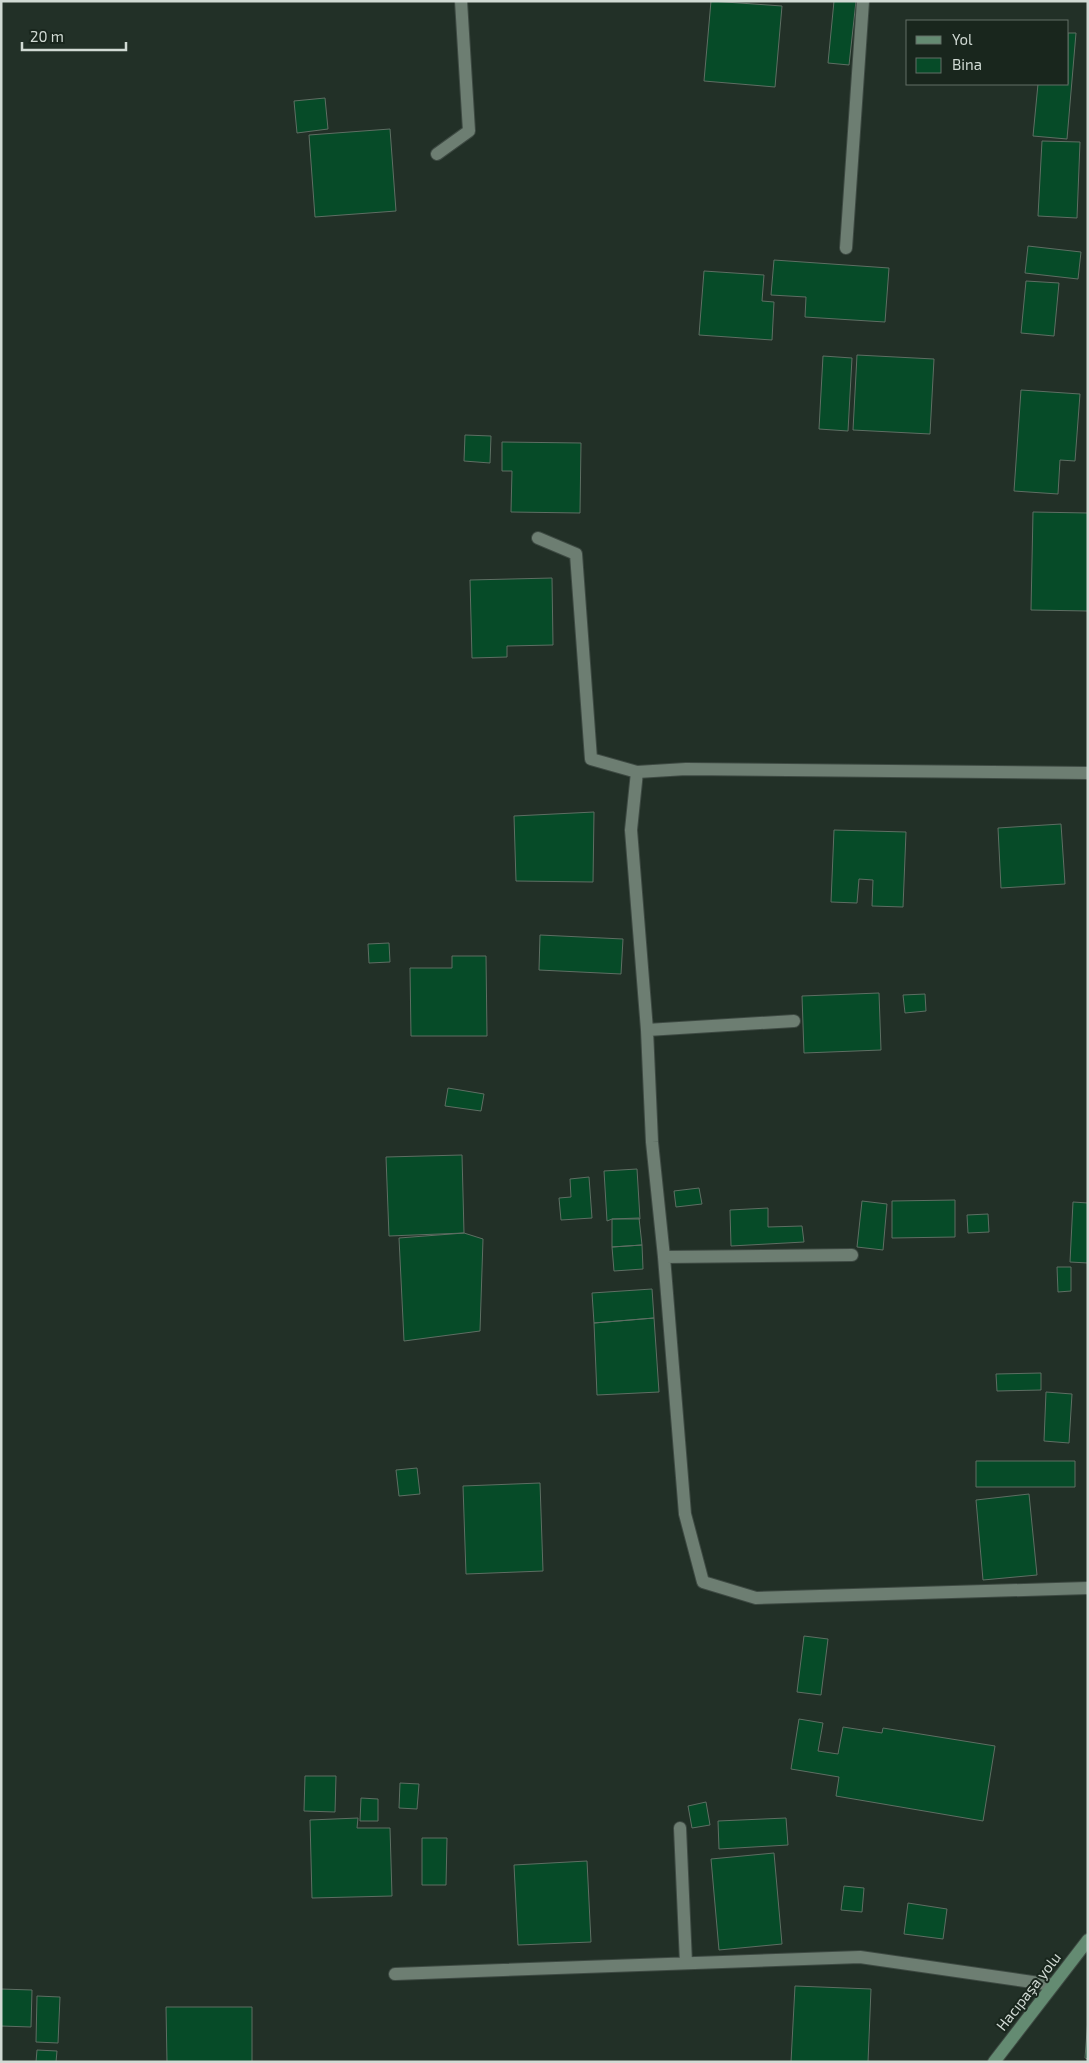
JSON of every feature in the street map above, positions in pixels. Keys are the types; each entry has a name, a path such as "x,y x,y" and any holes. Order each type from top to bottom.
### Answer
{"main road":[{"name":"Hacıpaşa yolu","path":"994,2062 1088,1940"}],"street":[{"path":"437,154 469,131 461,1"},
{"path":"846,248 864,1"},
{"path":"538,538 576,554 591,759 637,772 686,769 1088,773"},
{"path":"637,772 631,830 647,1030 652,1142 664,1257 685,1514 703,1582 756,1598 1088,1588"},
{"path":"647,1030 794,1021"},
{"path":"664,1257 852,1254"},
{"path":"680,1828 686,1963"},
{"path":"395,1974 860,1957 1053,1985"}],"building":[{"path":"711,1 782,6 775,87 704,81"},
{"path":"834,1 856,1 849,65 828,63"},
{"path":"1069,33 1076,33 1067,139 1033,136 1038,85 1069,85"},
{"path":"325,98 328,129 297,133 294,101"},
{"path":"390,129 396,211 315,217 309,135"},
{"path":"1042,141 1080,142 1077,218 1038,216"},
{"path":"1028,246 1081,252 1078,279 1025,273"},
{"path":"774,260 889,268 885,322 805,317 806,297 771,295"},
{"path":"704,271 764,275 762,301 774,302 772,340 699,335"},
{"path":"1026,281 1059,283 1054,336 1021,333"},
{"path":"857,355 934,359 930,434 853,430"},
{"path":"823,356 852,358 848,431 819,429"},
{"path":"1021,390 1080,394 1075,461 1060,460 1058,494 1014,491"},
{"path":"465,435 491,436 490,463 464,461"},
{"path":"502,442 581,443 580,513 511,512 512,471 502,471"},
{"path":"1033,512 1088,513 1088,611 1031,610"},
{"path":"552,578 553,645 507,646 507,657 472,658 470,580"},
{"path":"594,812 593,882 516,881 514,816"},
{"path":"1061,824 1065,884 1001,888 998,828"},
{"path":"834,830 906,832 903,907 872,906 873,880 859,879 857,903 831,902"},
{"path":"540,935 623,939 621,974 539,970"},
{"path":"389,943 390,962 369,963 368,944"},
{"path":"452,956 486,956 487,1036 411,1036 410,968 452,968"},
{"path":"879,993 881,1050 804,1053 802,996"},
{"path":"925,994 926,1011 905,1013 903,995"},
{"path":"448,1088 484,1094 481,1111 445,1106"},
{"path":"462,1155 464,1233 389,1236 386,1157"},
{"path":"637,1169 640,1219 612,1219 607,1221 604,1171"},
{"path":"589,1177 592,1218 561,1220 559,1198 571,1197 570,1179"},
{"path":"699,1188 702,1204 676,1207 674,1191"},
{"path":"955,1200 955,1237 892,1238 892,1201"},
{"path":"862,1201 887,1204 883,1250 857,1247"},
{"path":"1073,1202 1088,1203 1088,1263 1070,1262"},
{"path":"768,1208 768,1227 802,1226 804,1242 731,1246 730,1210"},
{"path":"988,1214 989,1232 968,1233 967,1215"},
{"path":"639,1218 642,1245 612,1247 612,1219"},
{"path":"464,1233 483,1239 480,1331 404,1341 399,1238"},
{"path":"642,1245 643,1269 614,1271 612,1247"},
{"path":"1057,1267 1071,1267 1071,1291 1058,1292"},
{"path":"652,1289 654,1318 594,1323 592,1293"},
{"path":"654,1318 659,1392 597,1395 594,1323"},
{"path":"1041,1373 1041,1390 997,1391 996,1374"},
{"path":"1046,1392 1072,1394 1069,1443 1044,1441"},
{"path":"976,1461 1075,1461 1075,1487 976,1487"},
{"path":"417,1468 420,1494 399,1496 396,1470"},
{"path":"540,1483 543,1571 466,1574 463,1486"},
{"path":"1029,1494 1037,1575 983,1580 976,1500"},
{"path":"804,1636 828,1639 821,1695 797,1692"},
{"path":"799,1719 823,1723 818,1751 838,1754 843,1727 882,1733 883,1728 995,1746 983,1821 836,1796 839,1777 791,1769"},
{"path":"305,1776 336,1776 335,1812 304,1811"},
{"path":"400,1783 419,1784 417,1809 399,1808"},
{"path":"361,1798 378,1799 378,1821 360,1821"},
{"path":"706,1802 710,1825 692,1828 688,1806"},
{"path":"358,1818 357,1828 390,1828 392,1896 312,1898 310,1820"},
{"path":"786,1818 788,1845 719,1849 718,1821"},
{"path":"422,1838 447,1838 446,1885 422,1885"},
{"path":"774,1853 782,1944 719,1950 711,1859"},
{"path":"587,1861 591,1942 518,1945 514,1865"},
{"path":"844,1886 864,1888 862,1912 841,1910"},
{"path":"908,1903 947,1909 943,1939 904,1934"},
{"path":"795,1986 871,1989 868,2062 791,2062"},
{"path":"1,1989 32,1990 31,2027 1,2026"},
{"path":"37,1996 60,1997 58,2043 36,2042"},
{"path":"166,2007 252,2007 252,2062 167,2062"},
{"path":"1088,2018 1088,2059 1085,2058"},
{"path":"37,2050 57,2051 56,2062 36,2062"}]}
